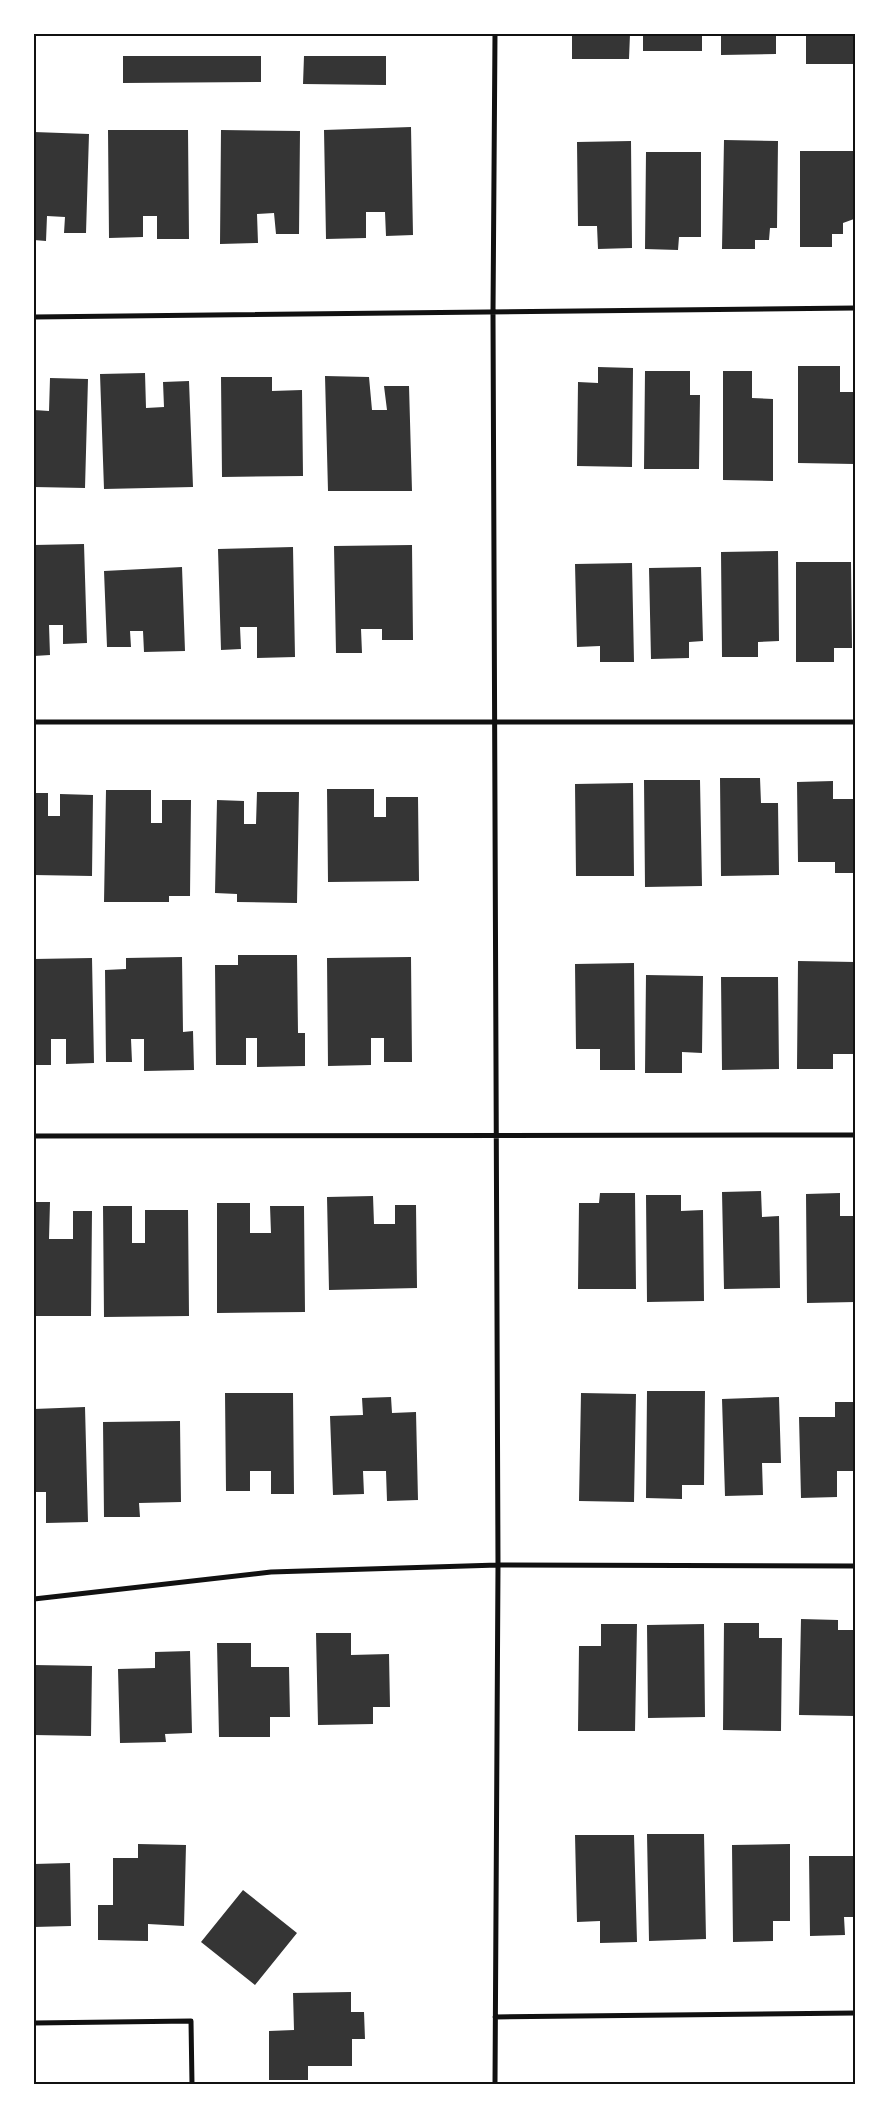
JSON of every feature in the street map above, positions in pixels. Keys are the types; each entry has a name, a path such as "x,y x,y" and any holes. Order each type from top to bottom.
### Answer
{"street":[{"path":"495,34 493,314 498,1565 496,2084"},
{"path":"34,317 493,314 855,308"},
{"path":"34,722 855,722"},
{"path":"34,1136 855,1135"},
{"path":"34,1599 271,1572 498,1565 855,1566"},
{"path":"495,2017 855,2013"},
{"path":"34,2023 191,2021 192,2084"}],"building":[{"path":"572,34 630,34 629,59 572,59"},
{"path":"643,34 702,34 702,51 643,51"},
{"path":"721,34 776,34 776,54 721,55"},
{"path":"806,34 855,34 855,64 806,64"},
{"path":"123,56 261,56 261,82 123,83"},
{"path":"304,56 386,56 386,85 303,84"},
{"path":"411,127 413,235 386,236 385,212 366,212 366,238 326,239 324,130"},
{"path":"108,130 188,130 189,239 157,239 157,216 143,216 143,237 109,238"},
{"path":"221,130 300,131 299,234 276,234 274,213 257,214 258,243 220,244"},
{"path":"34,132 89,134 86,233 64,233 65,217 47,216 46,241 34,240"},
{"path":"724,140 778,141 777,228 770,228 769,240 755,240 755,249 722,249"},
{"path":"631,141 632,248 598,249 597,226 578,226 577,142"},
{"path":"800,151 854,151 854,219 843,223 843,234 832,234 832,247 800,247"},
{"path":"646,152 701,152 701,237 679,237 678,250 645,249"},
{"path":"798,366 840,366 840,392 854,392 854,464 798,463"},
{"path":"598,367 633,368 632,467 577,466 578,382 598,383"},
{"path":"645,371 690,371 690,395 700,395 699,469 644,469"},
{"path":"723,371 752,371 752,398 773,399 773,481 723,480"},
{"path":"145,373 146,408 164,407 163,382 189,381 193,487 104,489 100,374"},
{"path":"325,376 369,377 372,410 387,410 384,386 409,386 412,491 328,491"},
{"path":"221,377 272,377 272,391 302,390 303,476 222,477"},
{"path":"50,378 88,379 85,488 34,487 34,410 49,411"},
{"path":"84,544 87,643 63,644 63,625 49,625 50,655 34,656 34,545"},
{"path":"412,545 413,640 382,640 382,629 361,629 362,653 336,653 334,546"},
{"path":"293,547 295,657 257,658 257,627 240,627 241,649 221,650 218,549"},
{"path":"778,551 779,641 758,642 758,657 722,657 721,552"},
{"path":"796,562 851,562 852,648 834,648 834,662 796,662"},
{"path":"632,563 634,662 600,662 600,646 577,647 575,564"},
{"path":"182,567 185,651 144,652 143,631 130,631 131,647 107,647 104,571"},
{"path":"701,567 703,641 689,642 689,658 651,659 649,568"},
{"path":"720,778 760,778 761,803 778,803 779,875 721,876"},
{"path":"644,780 700,780 702,886 645,887"},
{"path":"833,781 833,799 854,799 855,873 835,873 835,862 798,862 797,782"},
{"path":"633,783 634,876 576,876 575,784"},
{"path":"327,789 374,789 374,817 386,817 386,797 418,797 419,881 328,882"},
{"path":"106,790 151,790 151,823 162,823 162,800 191,800 190,896 169,896 169,902 104,902"},
{"path":"257,792 299,792 297,903 237,902 237,894 215,893 217,800 244,801 244,824 256,824"},
{"path":"34,793 48,793 48,816 60,816 60,794 93,795 92,876 34,875"},
{"path":"238,955 297,955 298,1033 305,1033 305,1066 257,1067 257,1038 246,1038 246,1065 216,1065 215,965 238,965"},
{"path":"182,957 183,1032 193,1031 194,1070 144,1071 144,1039 131,1039 132,1062 106,1062 105,970 126,969 126,958"},
{"path":"411,957 412,1062 384,1062 384,1038 371,1038 371,1065 328,1066 327,958"},
{"path":"92,958 94,1063 66,1064 66,1039 51,1039 51,1065 34,1065 34,959"},
{"path":"798,961 855,962 855,1054 833,1054 833,1069 797,1069"},
{"path":"634,963 635,1070 600,1070 600,1049 576,1049 575,964"},
{"path":"646,975 703,976 702,1053 682,1052 682,1073 645,1073"},
{"path":"721,977 778,977 779,1069 722,1070"},
{"path":"761,1191 762,1217 779,1216 780,1288 724,1289 722,1192"},
{"path":"600,1193 635,1193 636,1289 578,1289 579,1203 599,1203"},
{"path":"840,1193 840,1216 855,1216 855,1302 807,1303 806,1194"},
{"path":"646,1195 681,1195 681,1211 703,1210 704,1301 647,1302"},
{"path":"373,1196 374,1224 395,1224 395,1205 416,1205 417,1288 329,1290 327,1197"},
{"path":"34,1202 50,1202 49,1239 73,1239 73,1211 92,1211 91,1316 34,1316"},
{"path":"217,1203 250,1203 250,1233 271,1233 270,1206 304,1206 305,1312 217,1313"},
{"path":"103,1206 132,1206 132,1243 145,1243 145,1210 188,1210 189,1316 104,1317"},
{"path":"647,1391 705,1391 704,1485 682,1485 682,1499 646,1498"},
{"path":"225,1393 293,1393 294,1494 271,1494 271,1471 250,1471 250,1491 226,1491"},
{"path":"581,1393 636,1394 634,1502 579,1501"},
{"path":"391,1397 392,1413 416,1412 418,1500 387,1501 386,1471 363,1471 364,1494 333,1495 330,1416 363,1415 362,1398"},
{"path":"779,1397 781,1463 762,1463 763,1495 725,1496 722,1399"},
{"path":"835,1402 855,1402 855,1471 837,1471 837,1497 801,1498 799,1417 835,1417"},
{"path":"85,1407 88,1522 46,1523 46,1492 34,1492 34,1409"},
{"path":"180,1421 181,1502 139,1503 140,1517 104,1517 103,1422"},
{"path":"801,1619 838,1620 838,1630 855,1630 855,1716 799,1715"},
{"path":"724,1623 759,1623 759,1638 782,1638 781,1731 723,1730"},
{"path":"601,1624 637,1624 635,1731 578,1731 579,1646 601,1646"},
{"path":"704,1624 705,1717 648,1718 647,1625"},
{"path":"316,1633 351,1633 351,1655 389,1654 390,1707 373,1707 373,1724 318,1725"},
{"path":"217,1643 251,1643 251,1667 289,1667 290,1717 270,1717 270,1737 219,1737"},
{"path":"190,1651 192,1733 165,1734 166,1742 120,1743 118,1669 155,1668 155,1652"},
{"path":"34,1665 92,1666 91,1736 34,1735"},
{"path":"647,1834 704,1834 706,1939 649,1941"},
{"path":"575,1835 634,1835 637,1942 600,1943 600,1921 577,1922"},
{"path":"138,1844 186,1845 184,1926 148,1924 148,1941 98,1940 98,1905 113,1905 113,1858 138,1858"},
{"path":"790,1844 790,1921 773,1921 773,1941 733,1942 732,1845"},
{"path":"809,1856 855,1856 855,1917 844,1917 845,1935 810,1936"},
{"path":"70,1863 71,1926 34,1927 34,1864"},
{"path":"243,1890 297,1933 255,1985 201,1942"},
{"path":"351,1992 351,2012 364,2012 365,2039 352,2039 352,2066 308,2066 308,2080 269,2080 269,2031 294,2030 293,1993"}]}
